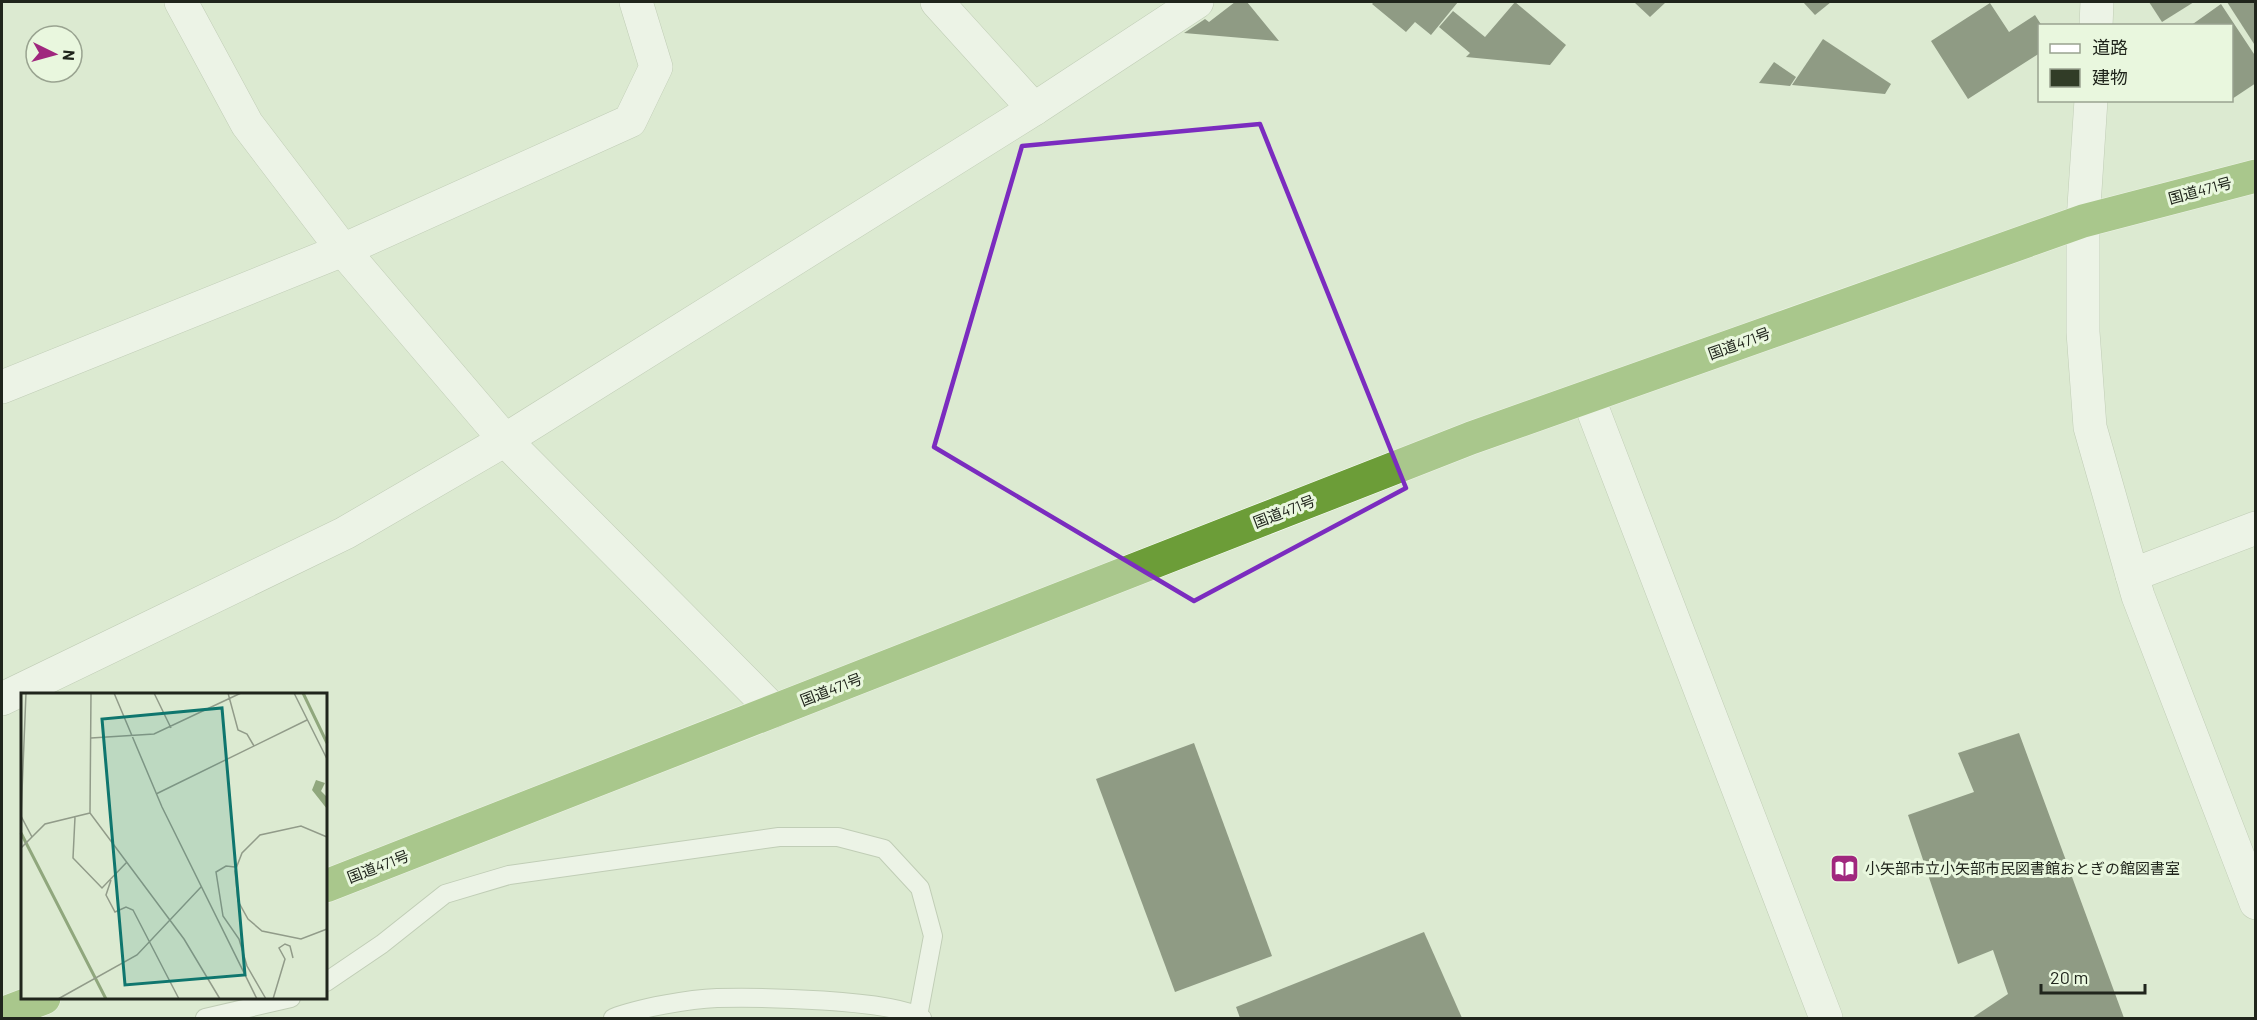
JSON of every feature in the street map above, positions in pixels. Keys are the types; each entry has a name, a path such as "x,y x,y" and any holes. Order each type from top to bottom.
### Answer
{"highway":[{"name":"国道471号","path":"327,886 1471,438 2083,221 2256,176"},
{"path":"2,1014 41,999"}],"street":[{"path":"181,2 247,124 343,250 505,440 774,711"},
{"path":"2,387 343,250 630,121 656,67 636,2"},
{"path":"937,2 1034,109"},
{"path":"2,699 345,533 505,440 1034,109 1197,2"},
{"path":"2096,24 2097,2"},
{"path":"2091,102 2083,221 2083,332 2090,427 2132,575 2168,681 2256,903"},
{"path":"1587,397 1826,1018"},
{"path":"2132,575 2256,528"}],"lane":[{"path":"327,981 382,944 445,894 508,875 779,837 838,837 884,849 920,888 933,936 920,1017 885,1007 812,1001 715,998 628,1013 613,1018"},
{"path":"205,1018 287,999"}],"highlighted area":[{"path":"1260,124 1406,488 1194,601 934,447 1022,146"}],"building":[{"path":"1235,2 1247,2 1279,41 1184,33 1205,19 1209,22"},
{"path":"1374,2 1458,2 1431,35 1415,22 1406,32 1372,4"},
{"path":"1515,2 1566,45 1550,65 1466,57 1470,53 1439,27 1453,11 1485,37"},
{"path":"1634,2 1666,2 1650,17"},
{"path":"1803,2 1831,2 1815,15"},
{"path":"2149,2 2194,2 2162,22"},
{"path":"2227,2 2256,2 2256,47"},
{"path":"1990,3 2009,32 2035,15 2041,24 2038,24 2038,54 1968,99 1931,41"},
{"path":"2221,4 2256,57 2256,83 2233,98 2233,24 2193,24"},
{"path":"1823,39 1891,84 1885,94 1792,85"},
{"path":"1774,62 1796,77 1790,86 1759,83"},
{"path":"2019,733 2124,1018 1972,1018 2008,994 1993,950 1958,964 1908,815 1974,792 1958,753"},
{"path":"1194,743 1272,956 1175,992 1096,779"},
{"path":"1424,932 1462,1018 1240,1018 1236,1007"}],"place":[{"name":"小矢部市立小矢部市民図書館おとぎの館図書室","path":"1844,868"}]}
